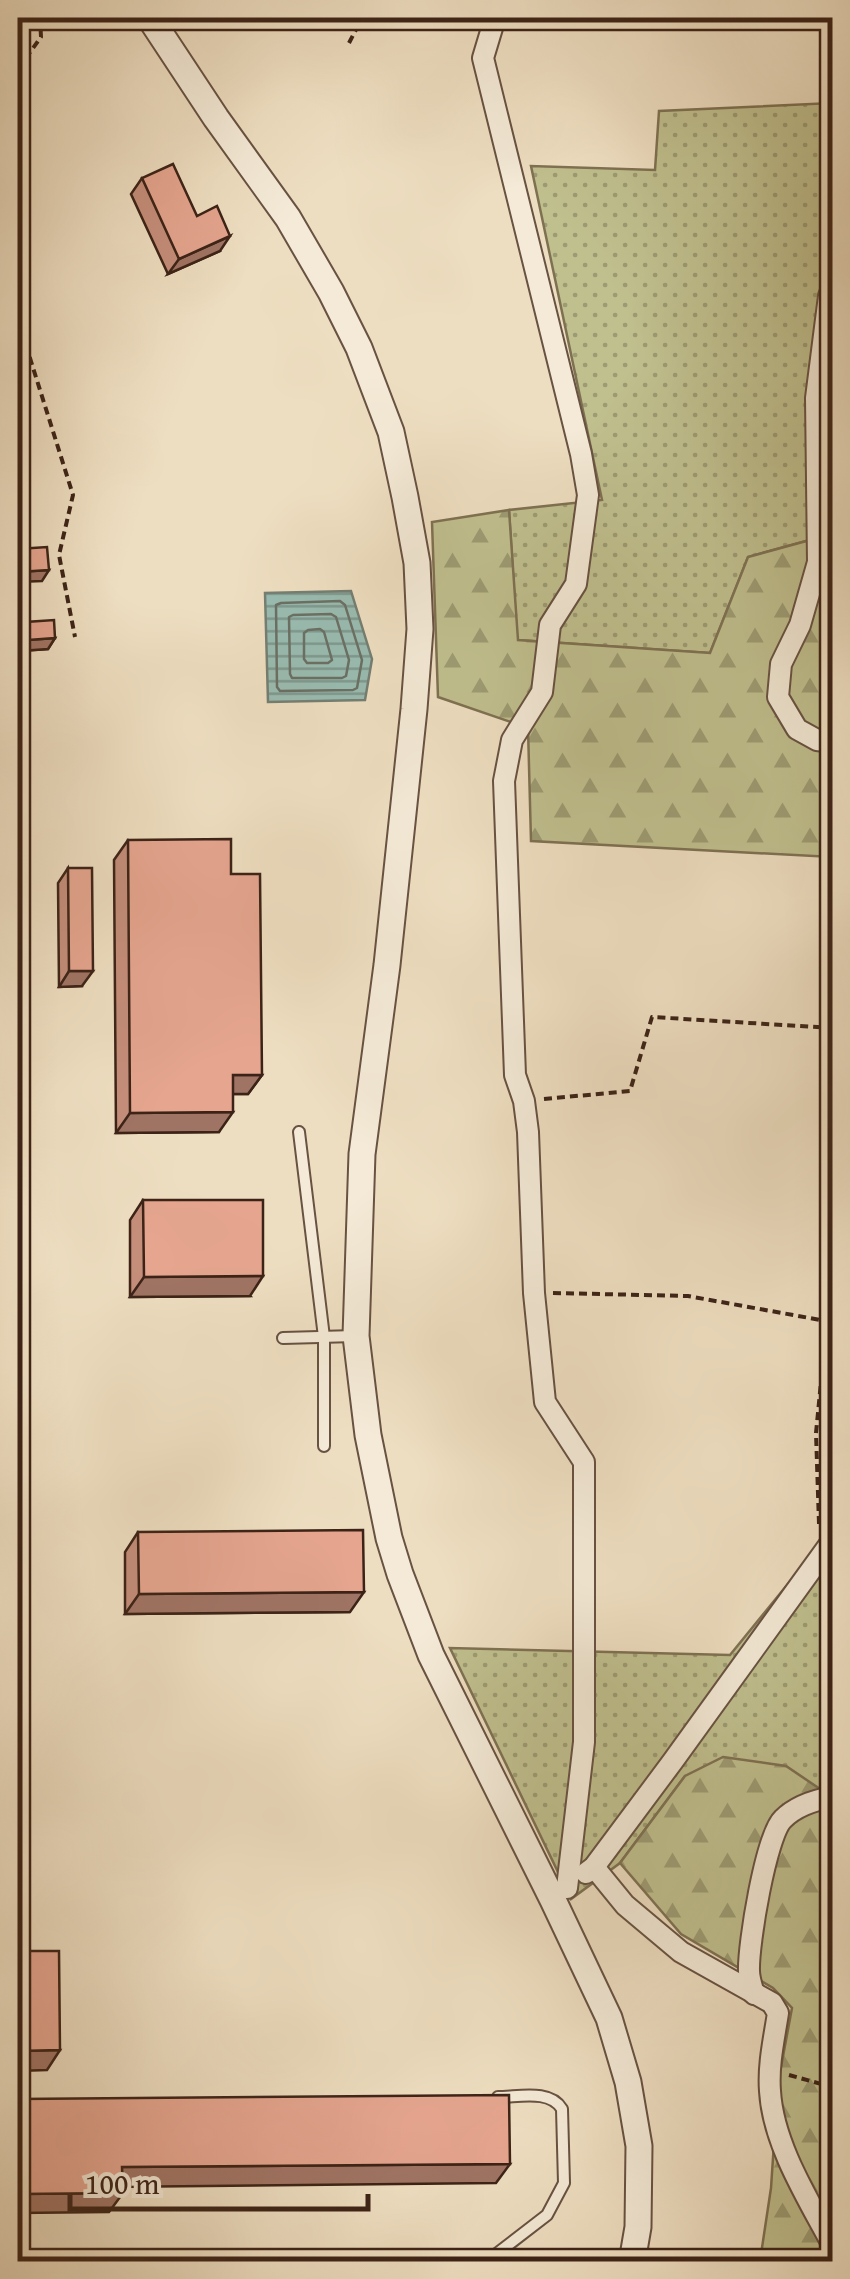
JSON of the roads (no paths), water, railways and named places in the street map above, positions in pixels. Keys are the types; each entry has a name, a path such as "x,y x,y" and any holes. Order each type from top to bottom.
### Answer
{"street":[{"path":"150,18 288,218 332,292 360,348 391,432 417,562 420,629 387,966 362,1154 356,1336 368,1434 388,1538 431,1654 560,1894 609,2018 628,2082 639,2146 638,2227 632,2262"},
{"path":"495,18 483,58 588,495 576,584 550,625 542,692 512,740 504,782 515,1075 528,1132 534,1292 546,1402 584,1462 584,1742 560,1894"},
{"path":"832,288 816,398 818,562 800,625 781,664 778,697 797,729 817,740 832,742"},
{"path":"560,1894 594,1866 826,1547"},
{"path":"754,1994 749,1972 757,1902 772,1839 782,1820 810,1802 832,1797"},
{"path":"594,1866 624,1906 682,1952 772,2003 778,2013 770,2095 796,2177 832,2244"}],"lane":[{"path":"299,1132 324,1337 324,1446"},
{"path":"284,1338 356,1336"},
{"path":"486,2262 547,2215 564,2183 562,2109 556,2100 547,2096 488,2097"}],"water":[{"path":"351,591 372,659 365,700 268,702 265,593"}]}
